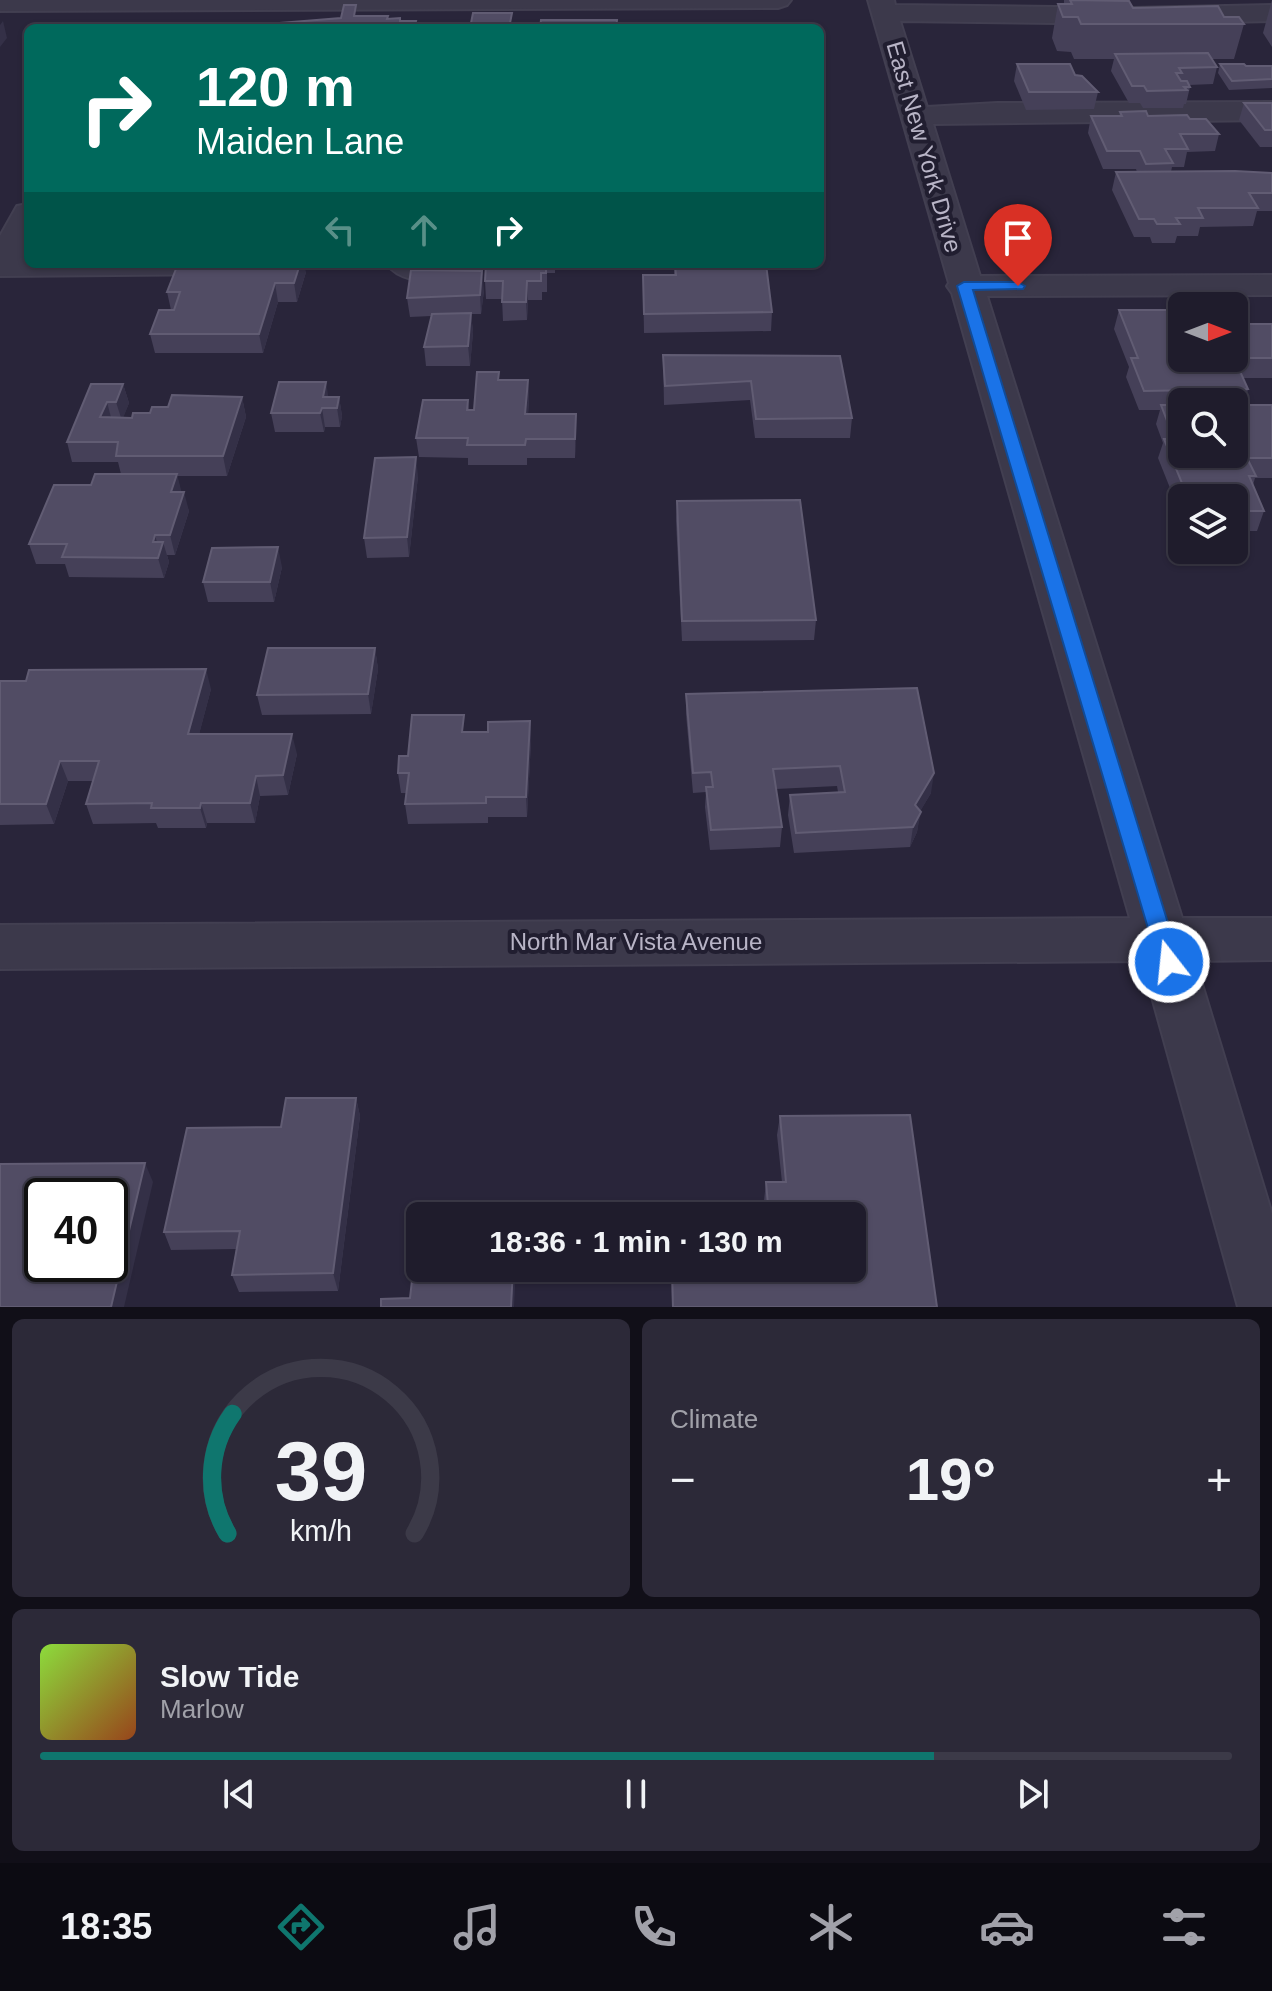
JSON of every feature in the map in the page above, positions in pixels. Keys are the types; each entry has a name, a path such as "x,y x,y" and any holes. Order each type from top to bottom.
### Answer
{"street":[{"path":"0,3 778,0"},
{"path":"127,24 140,1"},
{"path":"883,7 1272,13"},
{"name":"East New York Drive","path":"883,7 964,286 1162,938 1269,1307"},
{"path":"1224,14 1244,41"},
{"path":"915,116 997,112 1272,111"},
{"path":"24,221 1,265 24,265"},
{"path":"964,286 1272,285"},
{"name":"North Mar Vista Avenue","path":"0,947 1272,939"}],"building":[{"path":"1070,0 1129,1 1133,8 1218,6 1224,17 1239,17 1244,24 1081,24 1078,17 1063,17 1058,4 1072,4"},
{"path":"344,5 356,5 354,16 388,16 387,19 416,21 415,24 280,24 341,18"},
{"path":"473,13 512,13 510,24 471,24"},
{"path":"541,20 617,20 616,24 540,24"},
{"path":"1208,53 1217,67 1179,68 1182,73 1176,73 1181,81 1187,81 1190,87 1184,87 1187,90 1147,91 1144,86 1132,86 1115,54"},
{"path":"1017,64 1070,64 1075,75 1082,76 1098,92 1029,92"},
{"path":"1220,64 1272,66 1272,79 1232,81"},
{"path":"1244,103 1272,103 1272,130 1265,130"},
{"path":"1146,111 1148,116 1187,115 1190,119 1206,119 1219,134 1180,134 1188,149 1165,149 1173,163 1146,164 1140,151 1107,151 1091,116 1122,116 1120,112"},
{"path":"1116,172 1272,173 1272,193 1249,193 1258,208 1198,208 1203,218 1176,218 1180,224 1157,224 1154,219 1139,219"},
{"path":"299,268 294,283 275,283 259,334 150,334 159,310 174,310 180,292 167,292 176,269"},
{"path":"486,268 546,268 546,273 541,273 541,281 527,281 526,302 502,302 503,281 485,281"},
{"path":"675,268 766,268 772,312 644,314 643,275 676,275"},
{"path":"411,270 482,271 480,295 407,298"},
{"path":"1119,310 1168,310 1168,372 1240,372 1248,388 1144,391 1131,358 1138,358"},
{"path":"471,313 468,346 424,347 432,314"},
{"path":"1248,324 1272,324 1272,358 1248,358"},
{"path":"663,355 840,356 852,418 756,419 751,381 665,386"},
{"path":"477,372 499,372 498,380 528,380 525,414 576,414 575,439 526,439 525,445 467,445 468,438 416,438 423,400 468,400 467,410 474,410"},
{"path":"279,382 326,382 323,397 339,397 337,408 322,408 320,413 271,413"},
{"path":"91,384 123,384 116,402 107,402 100,417 132,418 133,413 150,413 152,407 168,407 172,395 242,397 223,456 116,456 118,442 67,442"},
{"path":"1161,405 1168,405 1168,423"},
{"path":"1248,405 1272,405 1272,458 1248,458"},
{"path":"416,457 407,537 364,538 375,458"},
{"path":"1248,460 1256,476 1249,476 1264,511 1248,511 1248,484 1182,484 1176,468 1248,468"},
{"path":"95,474 177,474 171,492 184,492 170,535 155,535 153,542 163,542 158,558 62,557 67,544 29,544 54,485 91,485"},
{"path":"800,500 816,620 682,621 677,501"},
{"path":"278,547 270,582 203,582 212,548"},
{"path":"268,648 375,648 368,694 257,695"},
{"path":"206,669 188,734 292,734 283,775 256,776 250,803 201,803 200,808 151,808 152,803 86,804 99,761 60,761 46,804 0,804 0,681 26,681 29,670"},
{"path":"917,688 934,773 915,805 921,812 913,827 796,833 790,795 845,792 840,766 773,769 782,827 711,830 706,787 713,787 711,772 693,773 686,694"},
{"path":"412,715 464,715 462,732 488,732 488,722 530,721 526,797 486,797 486,803 405,804 409,773 398,773 399,756 408,756"},
{"path":"286,1098 356,1098 333,1273 232,1275 240,1231 164,1232 187,1128 281,1127"},
{"path":"910,1115 937,1307 673,1307 672,1282 866,1282 866,1202 768,1202 766,1182 786,1182 780,1116"},
{"path":"145,1163 128,1235 128,1178 24,1178 24,1282 117,1282 111,1307 0,1307 0,1164"},
{"path":"412,1282 512,1282 511,1307 381,1307 381,1299 410,1298"}],"route":[{"path":"1018,286 964,286 1169,962"}]}
